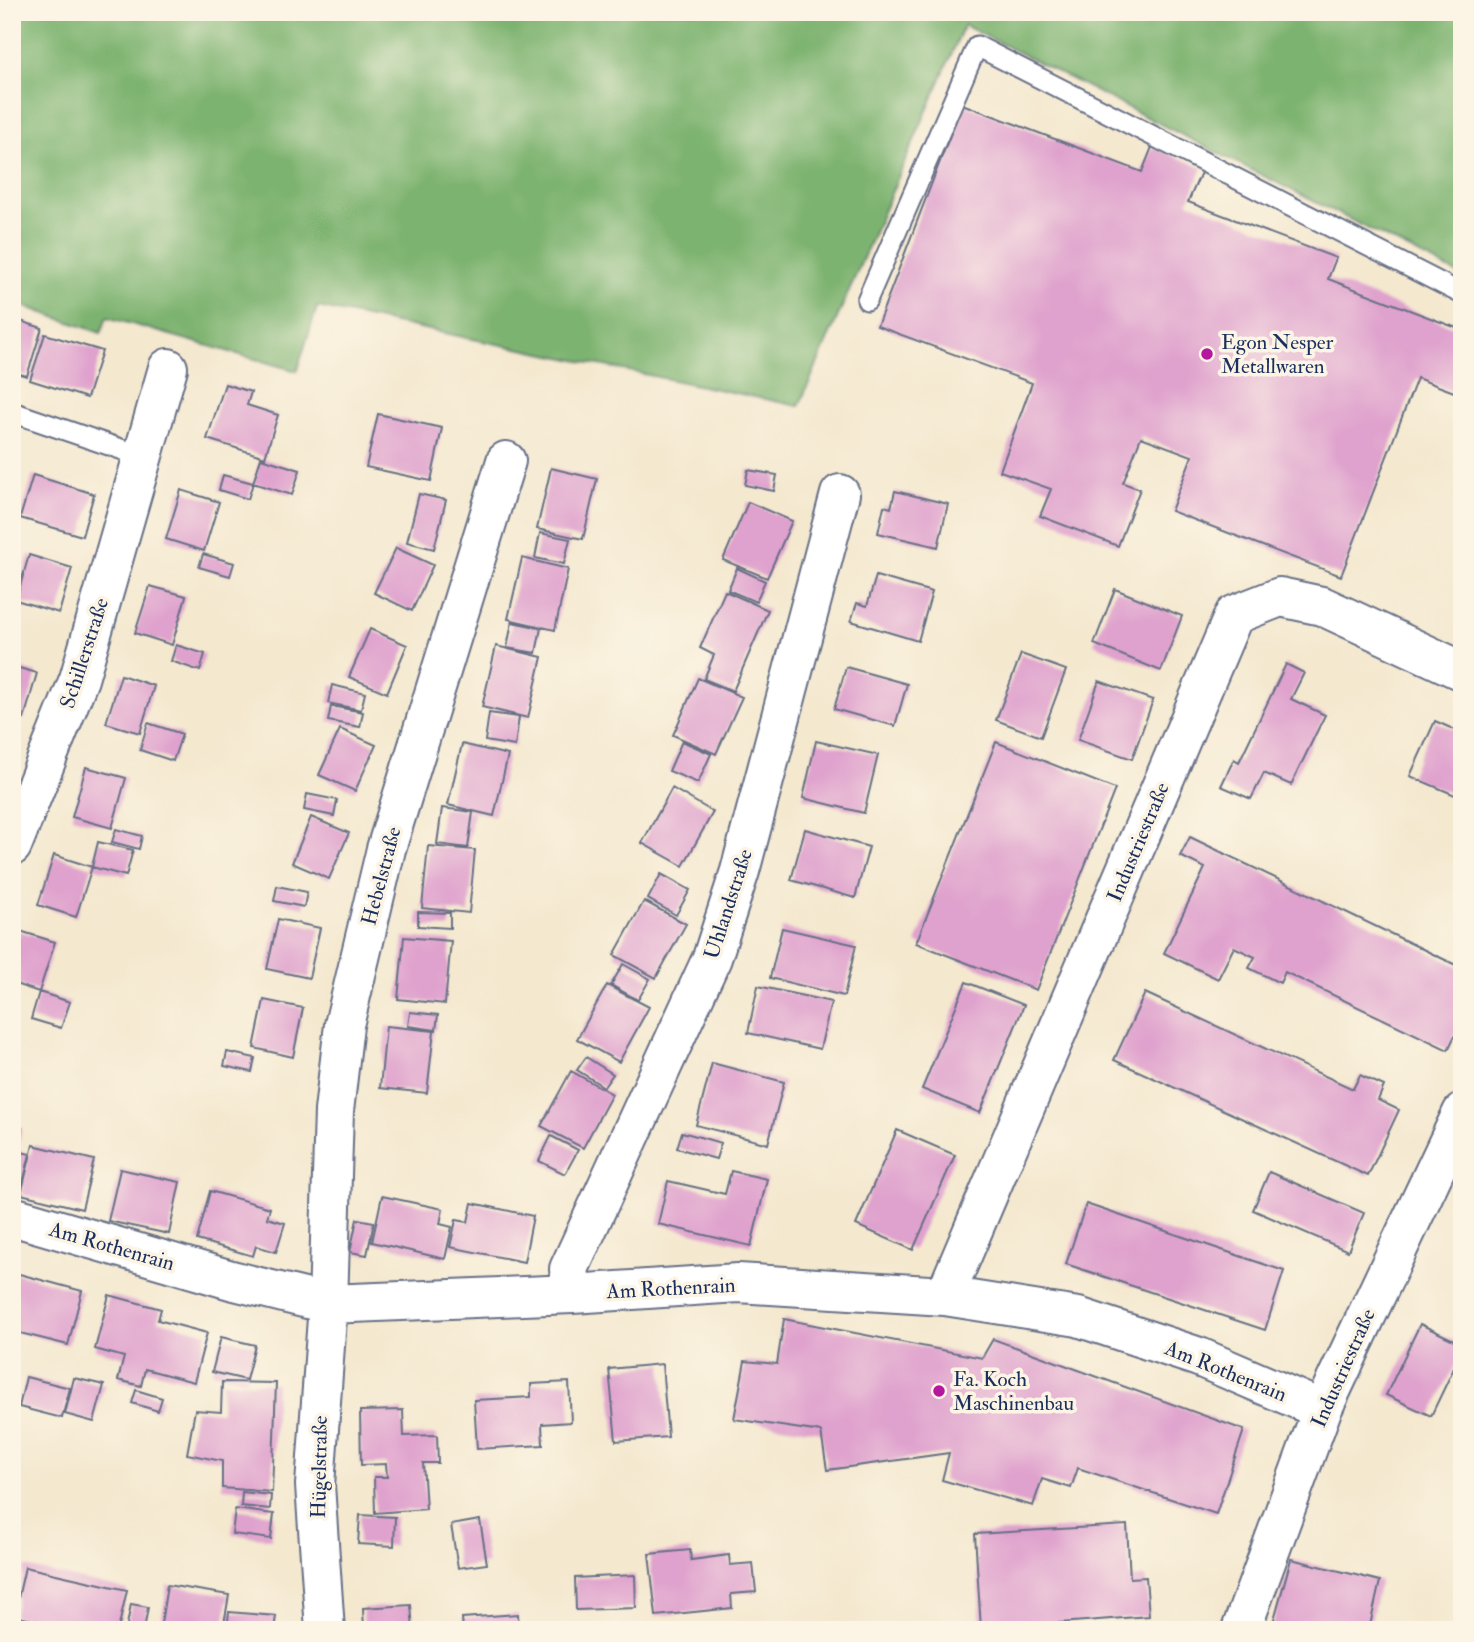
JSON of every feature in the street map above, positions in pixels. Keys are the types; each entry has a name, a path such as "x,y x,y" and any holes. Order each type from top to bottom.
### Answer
{"street":[{"name":"Schillerstraße","path":"12,846 79,679 168,368"},
{"name":"Hebelstraße","path":"328,1304 334,1111 344,1025 386,849 506,461"},
{"name":"Uhlandstraße","path":"572,1294 569,1269 712,958 740,871 840,495"},
{"name":"Industriestraße","path":"945,1296 1234,615 1280,597 1322,606 1462,671"},
{"name":"Industriestraße","path":"1241,1630 1322,1410 1462,1113"},
{"name":"Am Rothenrain","path":"12,1216 231,1280 328,1304 572,1294 738,1283 945,1296 1077,1317 1199,1357 1322,1410"},
{"name":"Hügelstraße","path":"325,1630 315,1485 328,1304"}],"lane":[{"path":"867,300 977,46 1459,287"},
{"path":"12,412 144,457"}],"green space":[{"path":"12,12 1462,12 1462,276 964,25 799,406 317,307 297,371 107,317 101,333 18,304 12,322"}],"building":[{"name":"Egon Nesper Metallwaren","path":"962,104 1142,172 1152,147 1203,168 1188,202 1336,258 1328,279 1462,330 1462,395 1417,378 1341,576 1171,511 1192,456 1141,437 1123,483 1140,489 1118,546 1040,516 1051,489 1000,471 1032,383 877,326"},
{"path":"17,320 42,328 27,376 12,372 12,335"},
{"path":"45,334 102,351 87,398 30,380"},
{"path":"225,384 251,392 247,405 278,415 265,457 207,439"},
{"path":"378,414 442,428 431,481 366,467"},
{"path":"261,458 300,470 292,495 253,483"},
{"path":"551,468 597,479 583,539 537,529"},
{"path":"748,470 777,475 774,491 745,485"},
{"path":"33,475 94,494 82,536 20,518"},
{"path":"223,475 253,483 248,499 219,490"},
{"path":"181,490 219,502 204,551 166,539"},
{"path":"895,491 948,504 938,547 878,533 884,506 891,508"},
{"path":"419,494 446,500 434,549 407,542"},
{"path":"748,502 792,521 767,578 723,560"},
{"path":"540,533 570,539 564,564 535,558"},
{"path":"396,548 433,565 412,611 374,593"},
{"path":"203,554 234,563 230,576 199,567"},
{"path":"29,555 72,568 59,613 16,600"},
{"path":"522,558 568,569 555,630 508,619"},
{"path":"737,568 765,581 756,602 728,590"},
{"path":"876,576 932,592 918,641 851,621 857,603 867,606"},
{"path":"150,586 186,596 172,645 135,633"},
{"path":"1115,589 1182,616 1161,671 1094,644"},
{"path":"725,591 768,610 733,691 704,679 714,655 700,648"},
{"path":"512,622 541,628 536,653 507,648"},
{"path":"370,629 407,645 387,693 349,677"},
{"path":"176,645 205,654 200,671 171,661"},
{"path":"496,646 542,657 528,718 482,707"},
{"path":"1021,654 1066,670 1041,737 996,720"},
{"path":"1286,664 1304,673 1291,699 1325,715 1291,785 1264,773 1251,799 1221,786 1234,759 1239,762"},
{"path":"12,666 37,673 24,719 12,716"},
{"path":"846,667 907,684 895,726 834,709"},
{"path":"121,675 154,686 140,733 106,723"},
{"path":"698,678 742,697 716,754 673,735"},
{"path":"1099,681 1153,700 1132,759 1078,740"},
{"path":"332,685 365,693 361,710 328,703"},
{"path":"331,706 363,712 360,727 328,721"},
{"path":"489,713 519,717 515,746 485,741"},
{"path":"12,718 19,720 13,743 12,743"},
{"path":"1435,721 1462,733 1462,798 1410,776"},
{"path":"148,723 182,734 173,761 140,750"},
{"path":"340,729 376,745 355,791 319,775"},
{"path":"682,741 711,754 698,783 669,771"},
{"path":"816,741 878,755 864,813 803,798"},
{"path":"996,742 1115,789 1036,990 916,943"},
{"path":"462,744 508,755 494,816 448,805"},
{"path":"86,767 126,778 112,828 72,817"},
{"path":"672,788 713,812 683,866 642,843"},
{"path":"307,794 337,800 334,816 304,810"},
{"path":"442,808 473,812 468,848 437,844"},
{"path":"311,817 349,833 329,879 292,863"},
{"path":"116,829 142,836 139,849 112,842"},
{"path":"805,829 869,847 855,898 791,880"},
{"path":"1190,837 1462,968 1462,1021 1448,1050 1285,972 1280,983 1249,968 1255,957 1234,947 1218,979 1164,953 1205,868 1180,856"},
{"path":"98,842 133,850 126,876 92,867"},
{"path":"428,846 475,850 469,913 422,908"},
{"path":"54,855 92,867 76,917 38,905"},
{"path":"661,874 690,890 676,915 648,899"},
{"path":"277,886 307,892 304,907 274,901"},
{"path":"644,901 686,924 656,978 614,955"},
{"path":"418,912 450,913 450,928 418,926"},
{"path":"278,919 320,928 309,978 267,969"},
{"path":"782,928 856,945 844,996 770,978"},
{"path":"20,931 55,942 39,992 12,983 12,955"},
{"path":"404,937 451,941 445,1004 398,999"},
{"path":"623,964 650,979 638,1000 611,985"},
{"path":"966,982 1024,1005 980,1113 922,1089"},
{"path":"607,985 649,1007 619,1062 577,1039"},
{"path":"758,986 831,1002 820,1049 748,1033"},
{"path":"39,992 70,1002 61,1028 31,1019"},
{"path":"1145,993 1353,1089 1360,1075 1384,1086 1378,1100 1399,1110 1368,1176 1114,1060"},
{"path":"264,1000 303,1008 293,1057 254,1048"},
{"path":"410,1012 438,1015 436,1030 408,1026"},
{"path":"386,1026 434,1031 427,1093 380,1088"},
{"path":"227,1052 255,1058 252,1072 224,1066"},
{"path":"586,1057 613,1074 604,1087 577,1070"},
{"path":"712,1063 784,1082 768,1144 696,1125"},
{"path":"571,1071 612,1094 583,1148 541,1126"},
{"path":"12,1126 22,1128 17,1151 30,1154 22,1187 12,1185"},
{"path":"897,1130 955,1155 913,1250 856,1225"},
{"path":"682,1132 721,1143 716,1159 677,1148"},
{"path":"551,1136 578,1150 565,1174 539,1161"},
{"path":"33,1145 94,1160 82,1209 21,1194"},
{"path":"120,1169 180,1182 169,1234 108,1221"},
{"path":"731,1171 767,1179 751,1246 658,1224 668,1181 725,1194"},
{"path":"1269,1172 1364,1213 1348,1251 1253,1210"},
{"path":"210,1191 270,1208 267,1218 285,1223 276,1252 256,1246 253,1256 197,1240"},
{"path":"382,1196 443,1209 440,1224 452,1227 445,1259 372,1242"},
{"path":"472,1203 533,1216 524,1262 450,1247 456,1220 468,1222"},
{"path":"1086,1204 1284,1271 1265,1330 1066,1264"},
{"path":"357,1219 374,1222 367,1255 350,1252"},
{"path":"12,1272 82,1291 68,1345 12,1331"},
{"path":"109,1295 161,1309 158,1320 207,1333 194,1382 145,1369 141,1386 118,1380 124,1357 95,1349"},
{"name":"Fa. Koch Maschinenbau","path":"784,1319 982,1358 993,1339 1244,1430 1216,1514 1078,1468 1071,1488 1042,1479 1033,1506 942,1480 949,1453 827,1470 821,1432 734,1419 745,1361 777,1364"},
{"path":"1420,1324 1462,1344 1462,1351 1431,1416 1386,1395"},
{"path":"221,1337 255,1345 246,1380 212,1372"},
{"path":"662,1364 668,1437 616,1441 609,1369"},
{"path":"26,1377 70,1388 62,1418 19,1407"},
{"path":"74,1378 104,1385 94,1422 65,1414"},
{"path":"222,1382 276,1383 272,1492 222,1488 222,1461 187,1454 195,1410 221,1412"},
{"path":"569,1382 571,1422 542,1424 543,1445 477,1449 474,1400 531,1397 531,1384"},
{"path":"136,1390 162,1398 158,1411 132,1403"},
{"path":"403,1410 404,1436 437,1435 438,1463 423,1463 426,1509 375,1513 374,1477 387,1477 386,1464 361,1465 360,1411"},
{"path":"242,1492 271,1495 270,1509 241,1506"},
{"path":"235,1509 274,1514 271,1539 232,1534"},
{"path":"360,1515 395,1517 394,1546 358,1544"},
{"path":"480,1520 487,1564 458,1568 451,1525"},
{"path":"1127,1525 1130,1578 1146,1577 1149,1616 981,1629 975,1534"},
{"path":"690,1550 691,1560 729,1555 730,1565 753,1563 756,1592 731,1594 732,1608 656,1616 649,1554"},
{"path":"1291,1559 1380,1581 1369,1630 1271,1630"},
{"path":"25,1567 127,1590 118,1630 77,1630 14,1616"},
{"path":"635,1575 636,1608 576,1610 575,1578"},
{"path":"167,1585 229,1595 223,1630 160,1630"},
{"path":"131,1604 148,1607 144,1630 126,1630"},
{"path":"411,1605 413,1630 364,1630 363,1608"},
{"path":"229,1612 276,1616 274,1630 227,1630"},
{"path":"518,1614 519,1630 463,1630 462,1618"}],"place":[{"name":"Egon Nesper Metallwaren","path":"1207,354"},
{"name":"Fa. Koch Maschinenbau","path":"939,1391"}]}
